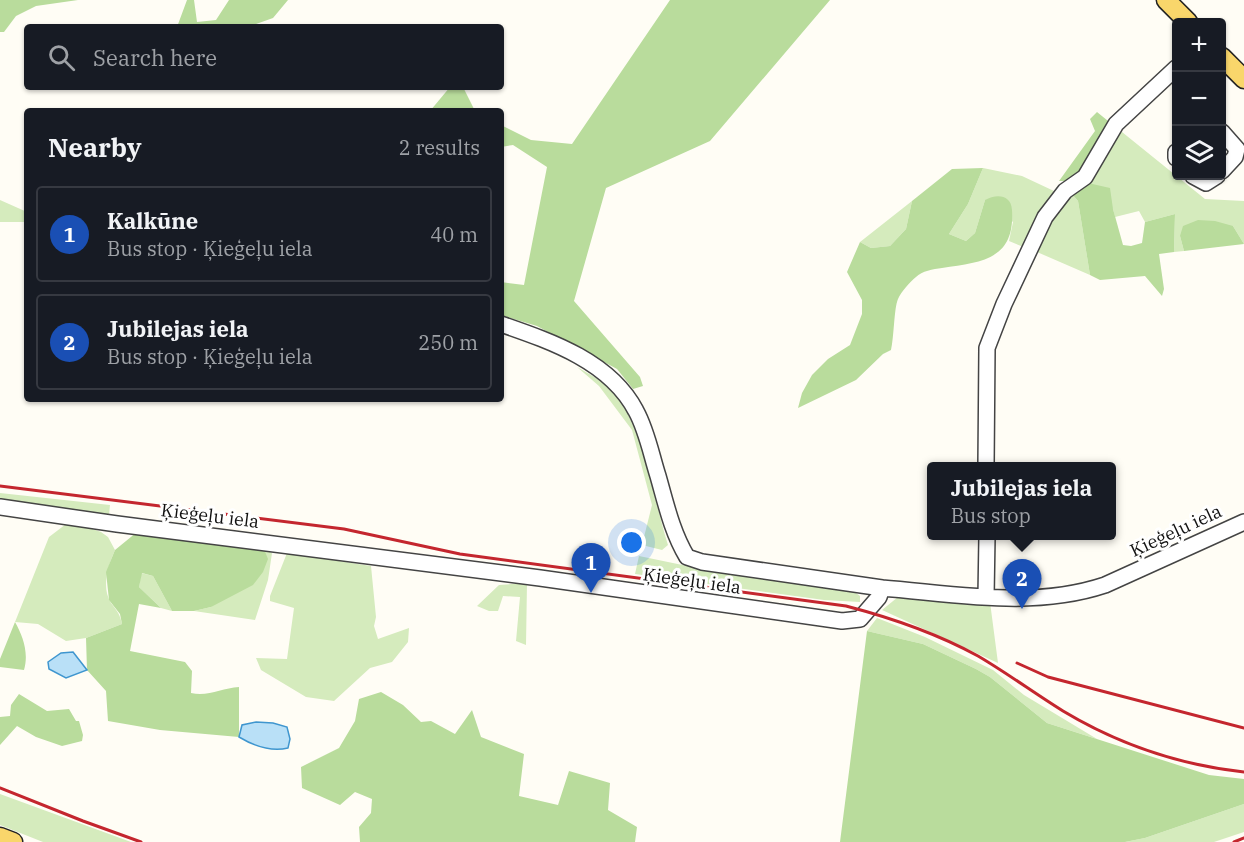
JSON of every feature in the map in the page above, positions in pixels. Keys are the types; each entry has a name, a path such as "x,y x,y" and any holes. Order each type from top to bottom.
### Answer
{"main road":[{"path":"1166,0 1184,18"},
{"path":"1226,62 1244,80"},
{"path":"0,837 13,842"}],"street":[{"path":"986,462 987,348 1004,304 1045,218 1065,191 1085,177 1116,124 1172,79"},
{"path":"1226,137 1238,149 1235,157 1226,166"},
{"path":"504,325 544,339 576,355 602,371 619,387 636,409 644,428 676,540 687,557 702,562 882,588"},
{"name":"Ķieģeļu iela","path":"0,507 540,578 842,621 860,619 879,597 882,588 1035,599 1084,592 1105,585 1244,522"},
{"path":"986,597 987,540"}],"green space":[{"path":"0,0 78,0 36,6 16,16 4,32 0,32"},
{"path":"187,0 194,0 197,22 216,20 229,0 288,0 273,18 256,24 178,24"},
{"path":"670,0 830,0 710,141 606,188 574,301 640,377 643,386 633,389 617,369 537,326 504,316 504,282 524,285 547,167 513,145 504,146 504,126 531,140 572,144"},
{"path":"448,90 464,90 474,108 432,108"},
{"path":"1097,112 1113,125 1075,181 1059,181 1095,131 1090,119"},
{"path":"1122,132 1172,172 1172,180 1181,180 1205,199 1244,201 1244,244 1233,226 1180,236 1184,251 1174,252 1175,214 1145,222 1139,211 1115,217 1113,209 1088,183 1116,136"},
{"path":"983,168 1022,176 1054,191 1026,248 1009,241 1013,222 985,200 975,233 966,241 949,234 968,204"},
{"path":"983,168 968,204 949,234 966,241 975,233 985,200 998,196 1006,198 1012,210 1011,227 1002,249 983,260 931,270 918,275 898,299 891,350 883,354 856,380 798,408 802,393 812,375 828,359 850,345 862,314 862,300 847,272 860,242 871,248 890,246 906,229 912,201 952,169"},
{"path":"1088,183 1110,188 1123,245 1131,246 1142,243 1145,222 1175,214 1174,252 1159,254 1164,289 1162,296 1145,276 1100,280 1090,275 1078,201 1072,194"},
{"path":"1072,194 1078,201 1090,275 1037,252 1051,219"},
{"path":"0,200 24,211 24,222 0,222"},
{"path":"912,201 906,229 890,246 871,248 860,242"},
{"path":"1198,220 1215,221 1233,226 1244,244 1184,251 1180,236 1183,226"},
{"path":"577,367 595,377 611,390 622,404 631,422 646,463 668,545 662,550 642,545 652,505 632,430 599,386"},
{"path":"0,493 110,505 109,515 6,501 0,498"},
{"path":"70,521 101,532 108,537 115,550 108,570 106,590 122,624 86,638 66,641 38,624 15,622 49,537"},
{"path":"137,532 264,549 268,559 263,572 253,585 211,607 194,611 172,611 153,576 142,573 139,587 161,608 139,604 130,651 185,662 192,671 191,693 203,694 239,687 239,737 160,730 108,721 106,691 87,670 86,638 122,624 120,614 109,600 106,572 115,550"},
{"path":"264,549 272,553 268,580 255,620 194,611 211,607"},
{"path":"287,553 371,566 376,617 374,626 378,639 409,628 408,642 392,662 370,668 334,701 306,697 261,670 256,658 287,659 294,608 270,601 270,596"},
{"path":"639,556 726,574 835,586 852,590 860,596 860,602 824,600 635,574"},
{"path":"141,573 153,576 172,611 161,608 139,587"},
{"path":"527,583 526,645 516,641 520,597 503,596 498,611 489,611 477,606 499,585"},
{"path":"898,597 990,602 998,663 882,610"},
{"path":"877,618 925,637 993,670 1024,695 1097,739 1047,723 990,677 923,644 867,631"},
{"path":"15,622 24,645 26,657 24,670 0,667 0,659"},
{"path":"867,631 923,644 976,669 990,677 1047,723 1209,775 1244,779 1244,804 1145,838 1125,842 840,842"},
{"path":"381,692 403,705 421,722 431,721 455,734 472,710 481,737 524,754 519,796 558,805 569,771 610,783 608,810 637,827 635,842 360,842 359,827 371,813 372,799 355,792 340,805 302,788 301,767 339,748 355,721 359,699"},
{"path":"19,694 47,711 69,709 76,721 79,721 83,735 82,741 62,746 36,737 17,726 0,745 0,717 10,716 11,705"},
{"path":"0,794 131,842 43,842 0,825"},
{"path":"1244,804 1244,832 1214,842 1125,842 1145,838"}],"water":[{"path":"73,652 87,670 66,678 49,669 48,662 61,653"},
{"path":"256,722 287,727 290,739 288,748 263,747 239,737 242,725"}],"railway":[{"path":"0,486 344,529 460,554 846,606 914,627 946,640 978,656 1084,723 1128,743 1196,764 1244,772"},
{"path":"1017,663 1048,677 1244,728"},
{"path":"0,788 141,842"},
{"path":"1234,842 1244,838"}],"place":[{"name":"Kalkūne","path":"591,593"},
{"name":"Jubilejas iela","path":"1022,609"}]}
